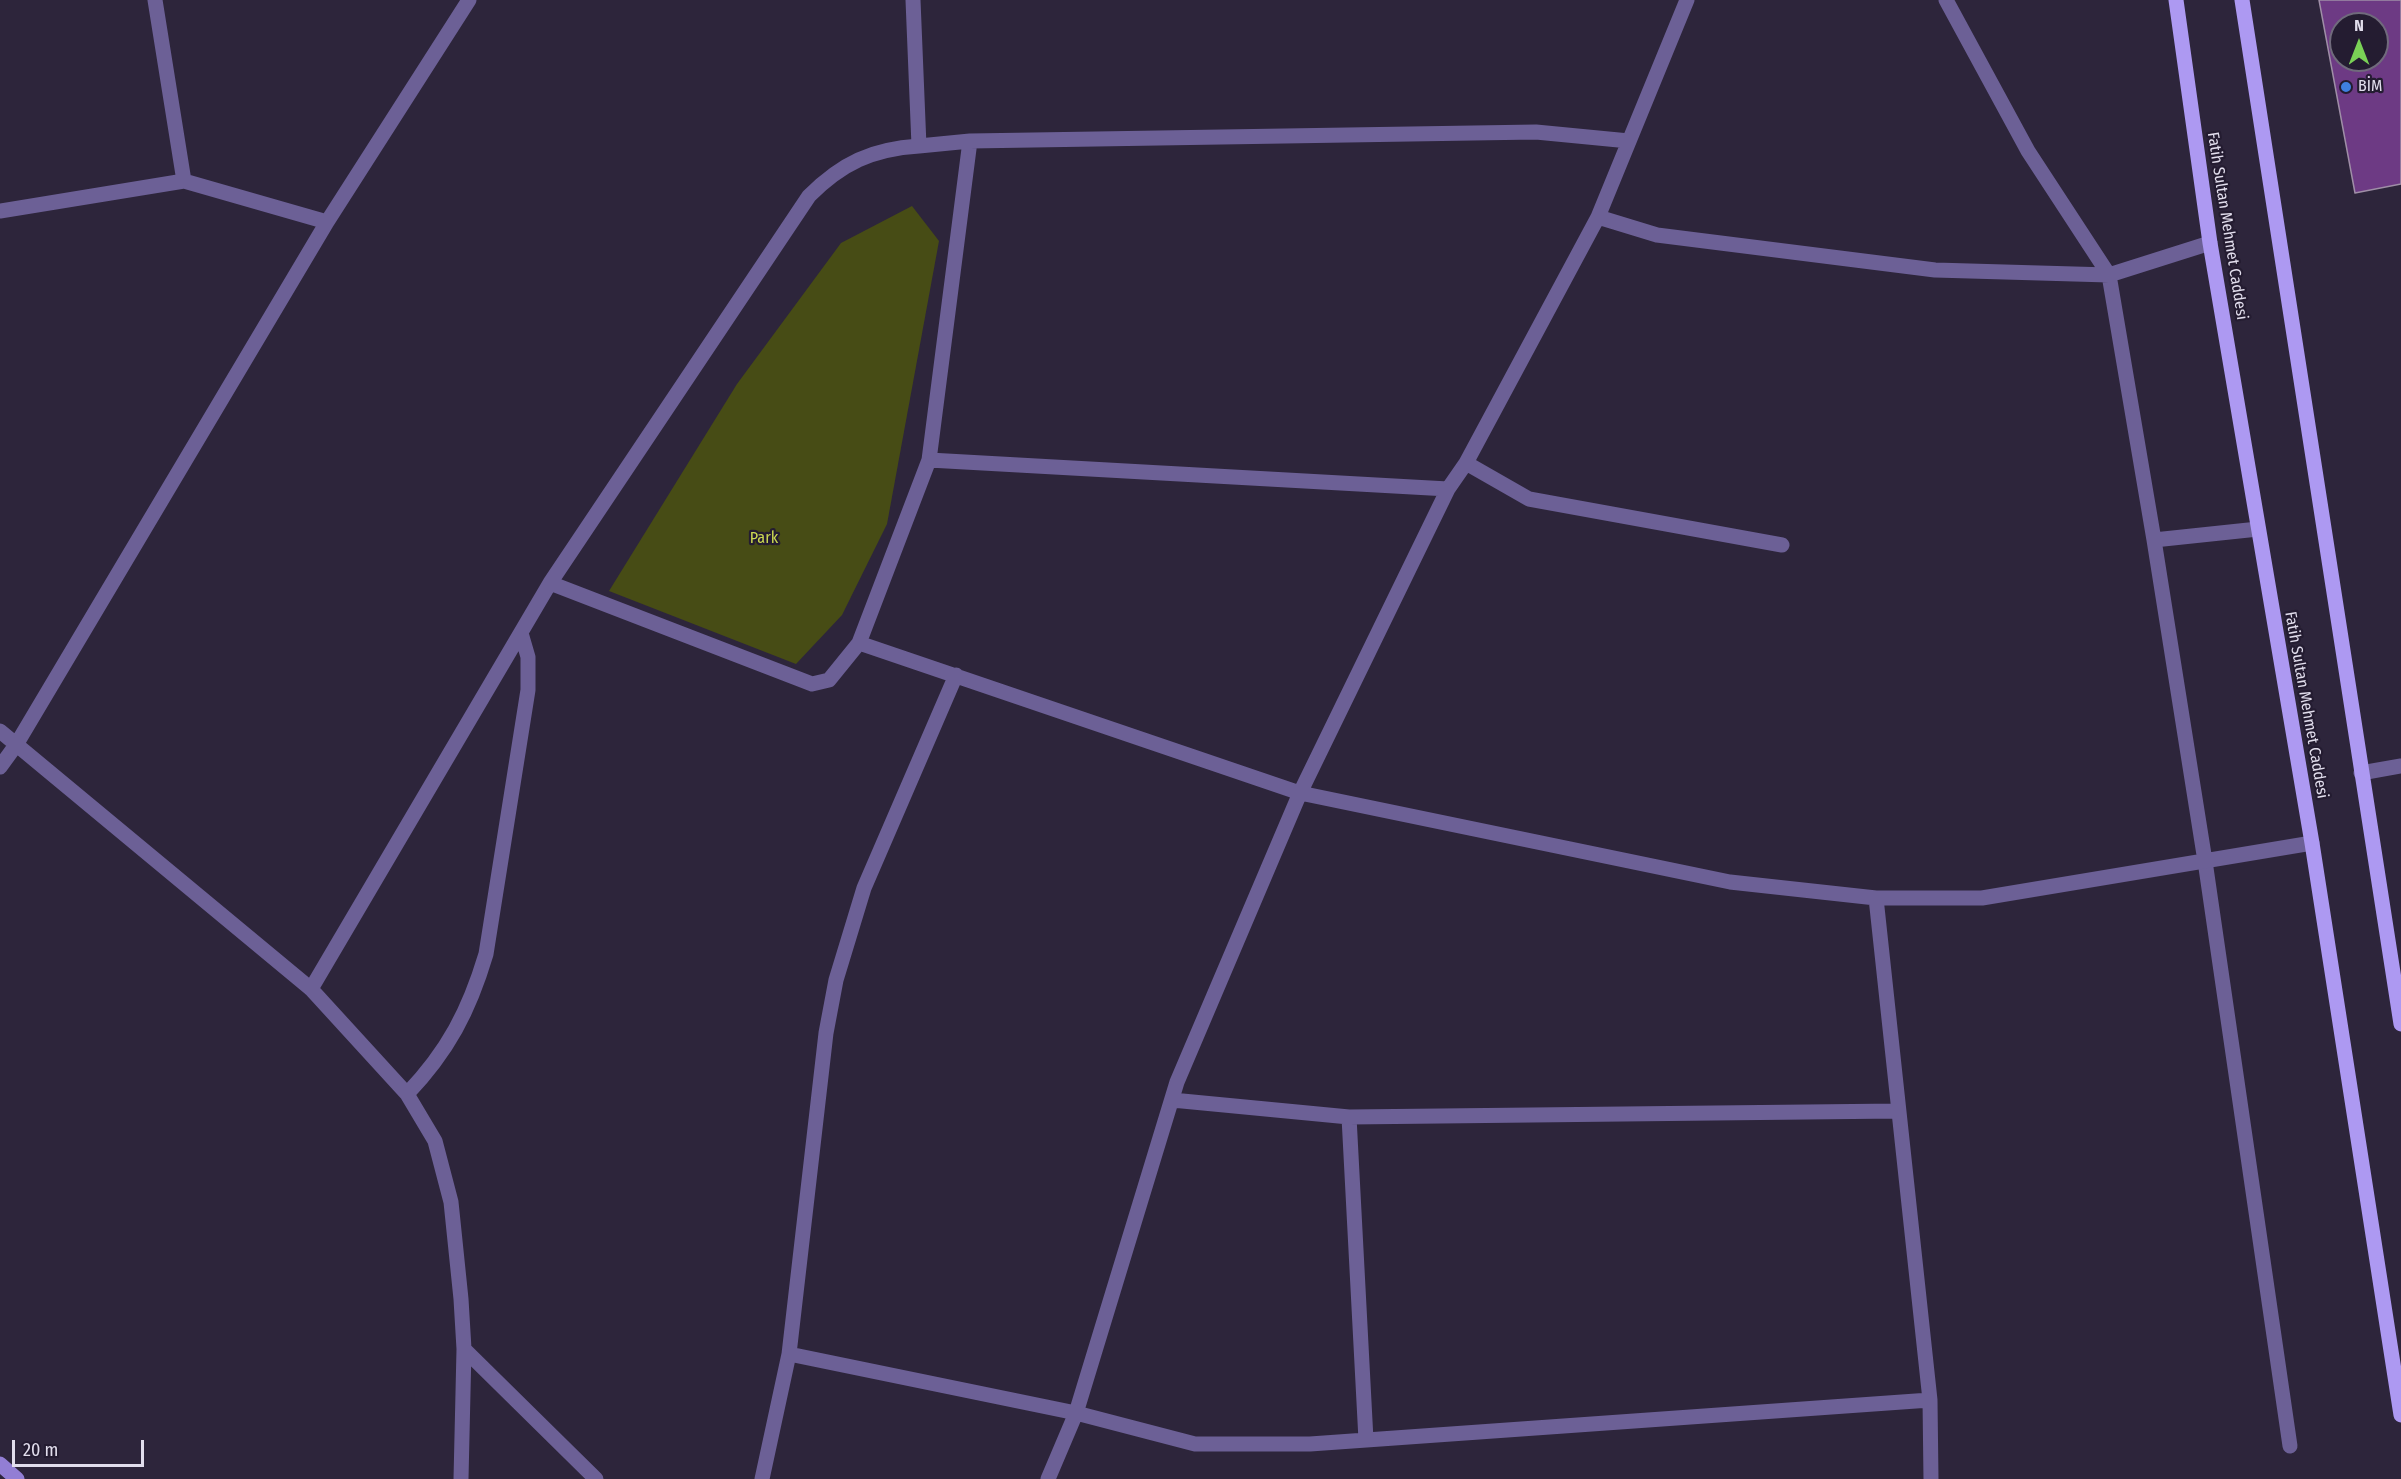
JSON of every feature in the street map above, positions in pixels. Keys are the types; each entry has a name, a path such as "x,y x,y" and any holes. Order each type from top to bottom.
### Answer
{"main road":[{"name":"Fatih Sultan Mehmet Caddesi","path":"2176,0 2210,243 2312,843 2401,1415"},
{"path":"2242,0 2401,1024"}],"street":[{"path":"155,0 184,181"},
{"path":"0,767 16,745 327,222 469,0"},
{"path":"913,0 919,146"},
{"path":"1048,1479 1076,1413 1177,1082 1300,793 1448,489 1466,463 1598,217 1687,0"},
{"path":"1946,0 2028,151 2109,275 2205,861 2290,1446"},
{"path":"311,989 550,583 809,196 827,178 848,164 894,147 970,141 1536,132 1629,141"},
{"path":"550,583 812,684 829,680 859,643 928,460 970,141"},
{"path":"0,211 184,181 327,222"},
{"path":"1598,217 1656,235 1935,270 2109,275 2210,243"},
{"path":"928,460 1448,489"},
{"path":"1466,463 1529,499 1782,545"},
{"path":"2154,540 2258,529"},
{"path":"407,1094 427,1072 461,1022 486,954 528,690 528,657 521,633"},
{"path":"859,643 1300,793 1730,882 1876,898 1982,898 2312,843"},
{"path":"762,1479 789,1354 826,1033 836,980 864,888 956,675"},
{"path":"0,731 311,989 407,1094 435,1142 451,1202 464,1349 461,1479"},
{"path":"2361,773 2401,766"},
{"path":"1876,898 1930,1400 1931,1479"},
{"path":"1172,1100 1349,1117 1898,1111"},
{"path":"1349,1117 1366,1440"},
{"path":"464,1349 596,1479"},
{"path":"789,1354 1076,1413 1195,1444 1310,1444 1930,1400"},
{"path":"0,1464 17,1479"}],"green space":[{"name":"Park","path":"912,206 939,241 887,524 842,615 796,664 609,591 737,384 841,243"}],"building":[{"path":"2319,0 2401,0 2401,184 2355,193 2332,72 2389,72 2389,12 2329,12 2329,54"}],"place":[{"name":"BİM","path":"2346,87"}]}
